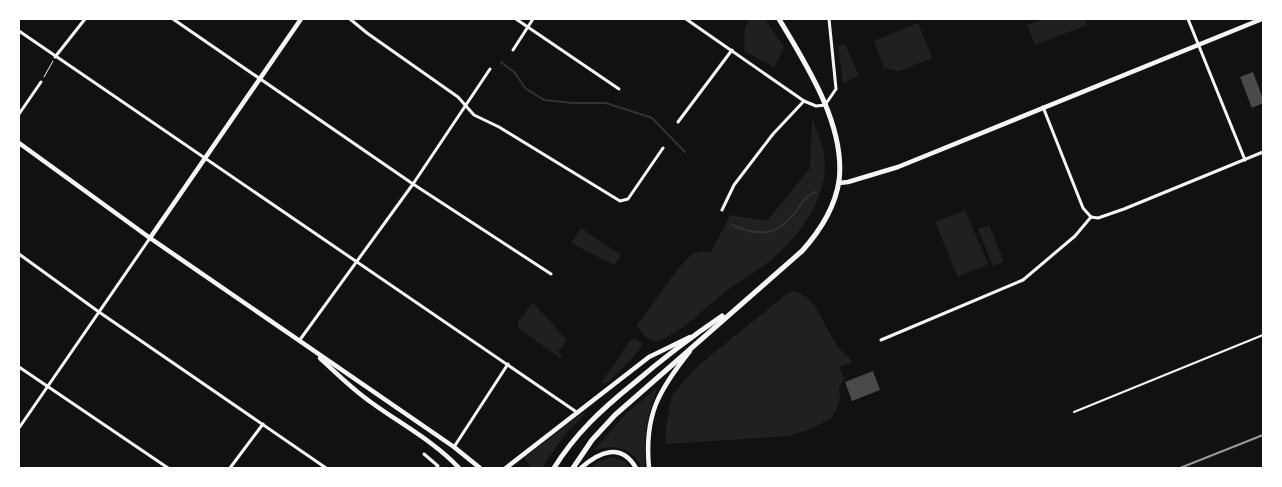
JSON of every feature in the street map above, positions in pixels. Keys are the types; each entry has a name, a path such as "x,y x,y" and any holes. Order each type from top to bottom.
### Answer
{"main road":[{"path":"573,468 592,440 615,415 738,306 784,268 810,242 829,212 839,183 840,163 832,122 812,77 779,19"},
{"path":"554,468 575,438 596,416 694,335 738,306"}],"street":[{"path":"55,57 85,19"},
{"path":"173,19 413,184 551,274"},
{"path":"19,428 301,19"},
{"path":"350,19 458,97 479,118 499,127 617,200 624,202 628,199 663,148"},
{"path":"516,19 619,89"},
{"path":"513,50 533,19"},
{"path":"686,19 804,101 816,106 825,105 836,89 829,19"},
{"path":"1188,19 1245,160"},
{"path":"839,183 898,167 1262,19"},
{"path":"19,32 578,413"},
{"path":"678,122 732,50"},
{"path":"299,341 413,184 490,69"},
{"path":"19,114 41,82"},
{"path":"722,210 734,185 773,134 804,101"},
{"path":"1044,107 1083,208 1091,217 1098,218 1124,209 1263,152"},
{"path":"19,143 150,238 454,447 480,468"},
{"path":"881,340 1023,280 1075,236 1091,217"},
{"path":"19,254 99,312 326,468"},
{"path":"506,468 649,358 694,335"},
{"path":"649,468 649,428 657,399 669,378 697,344"},
{"path":"312,350 353,389 426,440 457,467"},
{"path":"454,447 508,364"},
{"path":"19,368 168,468"},
{"path":"230,468 263,424"},
{"path":"581,468 597,456 611,452 624,455 636,468"},
{"path":"424,454 438,466 436,468"}],"lane":[{"path":"1074,412 1263,335"}],"path":[{"path":"41,82 55,57"}],"shaded area":[{"path":"750,19 765,19 784,47 774,67 744,51 745,27"},
{"path":"1044,19 1085,19 1087,25 1035,45 1027,25"},
{"path":"918,23 932,58 899,71 884,68 874,41"},
{"path":"845,44 859,76 843,83 838,46"},
{"path":"812,118 825,160 824,180 815,206 792,240 772,259 731,288 676,332 657,342 644,336 637,325 681,265 693,253 711,252 730,215 767,221 810,168"},
{"path":"965,210 988,264 958,277 935,222"},
{"path":"989,225 1004,262 993,266 978,229"},
{"path":"581,228 621,255 614,265 571,243"},
{"path":"794,291 810,300 837,345 852,362 839,367 844,379 839,388 840,399 837,409 830,419 811,429 789,436 666,444 666,427 671,398 680,385 700,364 788,293"},
{"path":"533,303 567,340 558,352 562,355 560,358 518,328 518,322"},
{"path":"635,339 643,344 636,354 609,382 601,383 629,342"},
{"path":"659,386 651,407 647,426 645,468 642,468 633,455 622,449 608,447 593,451 626,414"},
{"path":"584,412 585,414 564,435 542,468 529,468 530,466 524,458"},
{"path":"612,457 624,461 631,468 590,468 597,462"}],"building":[{"path":"1253,72 1263,103 1252,108 1240,77"},
{"path":"873,371 880,390 852,401 845,382"}],"waterway":[{"path":"501,62 515,73 525,88 544,100 572,103 606,103 652,118 685,152"},
{"path":"732,225 751,231 768,232 783,225 807,197 816,192"}],"railway":[{"path":"1180,468 1263,435"}]}
